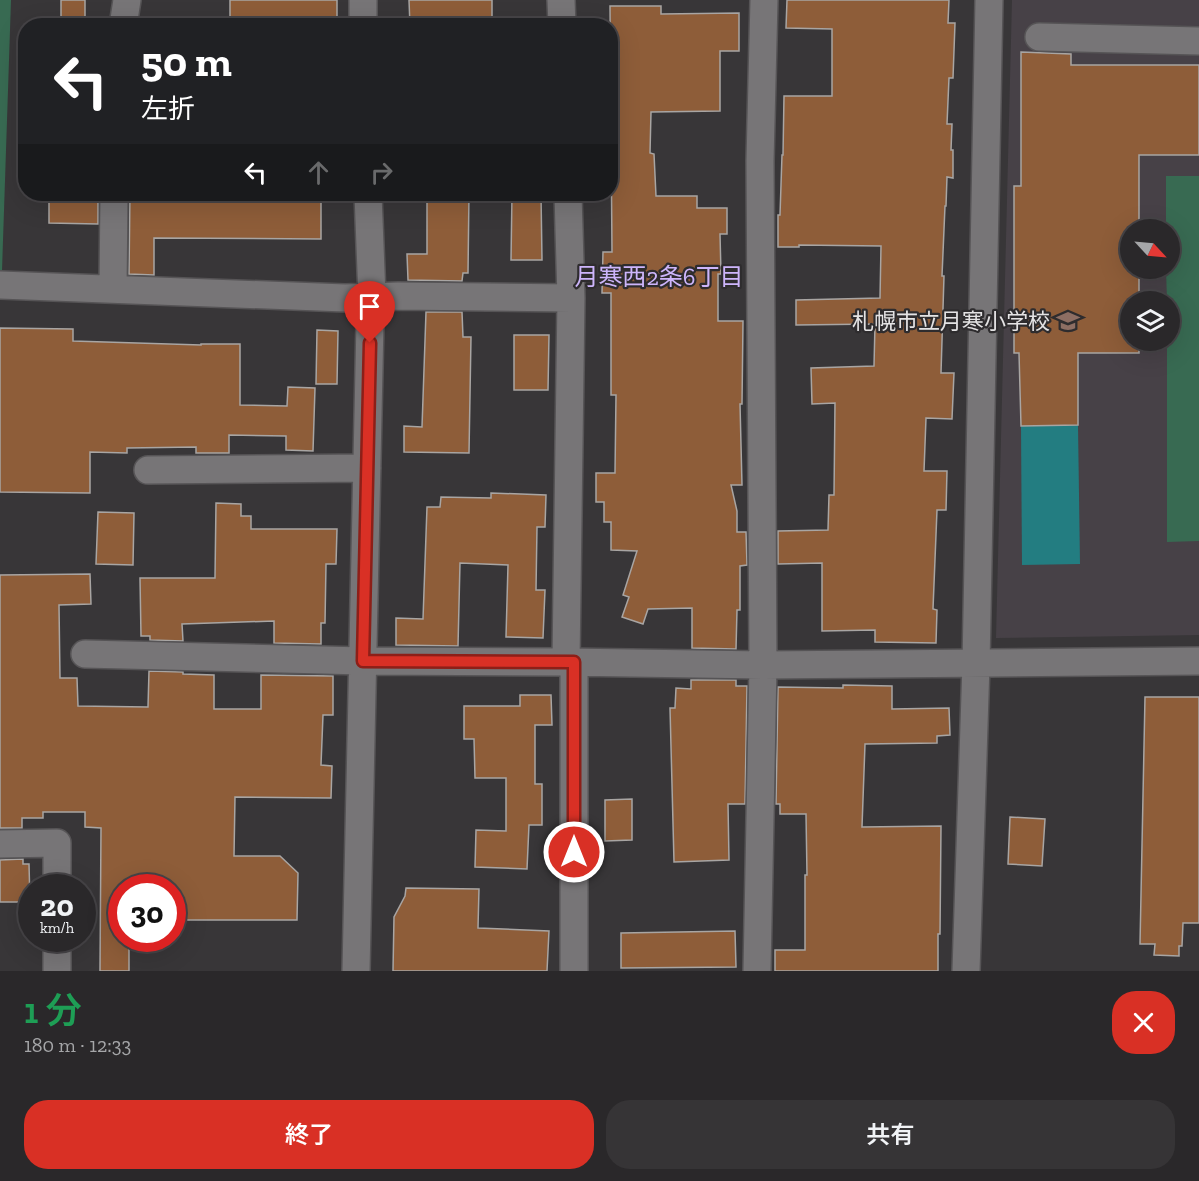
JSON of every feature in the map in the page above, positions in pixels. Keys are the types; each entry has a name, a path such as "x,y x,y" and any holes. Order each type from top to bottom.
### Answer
{"street":[{"path":"124,18 127,0"},
{"path":"363,0 363,18"},
{"path":"561,0 562,18"},
{"path":"758,971 763,665 759,161 764,0"},
{"path":"966,971 976,664 988,0"},
{"path":"1039,37 1199,41"},
{"path":"113,289 114,201"},
{"path":"356,971 372,297 368,201"},
{"path":"568,201 571,298 570,662 574,971"},
{"path":"0,285 345,298 571,298"},
{"path":"148,470 367,468"},
{"path":"85,654 363,661 763,665 1199,661"},
{"path":"0,844 57,843 57,874"},
{"path":"57,952 57,971"}],"shaded area":[{"name":"札幌市立月寒小学校","path":"1012,0 1199,0 1199,635 996,638"}],"green space":[{"path":"0,0 11,0 2,271 0,271"},
{"path":"1166,176 1199,176 1199,541 1167,542 1167,351 1180,351 1180,291 1167,291 1166,279 1180,279 1180,219 1166,219"}],"water":[{"path":"1078,425 1080,564 1022,565 1021,426"}],"building":[{"path":"61,0 85,0 85,18 61,18"},
{"path":"230,0 337,0 337,18 230,18"},
{"path":"409,0 492,0 492,18 410,18"},
{"path":"787,0 949,0 948,23 955,23 953,78 949,78 947,124 952,124 953,178 947,177 945,206 941,373 954,373 952,419 926,418 924,471 947,471 946,510 937,510 933,609 937,610 936,643 875,642 875,630 822,631 822,563 778,564 778,531 828,530 829,495 834,495 835,403 812,404 811,368 874,366 875,324 796,325 796,300 880,298 881,246 778,247 784,96 832,96 832,29 786,28"},
{"path":"610,6 661,6 661,14 739,13 739,51 720,51 720,111 651,112 650,153 654,154 656,196 697,196 697,208 727,208 727,234 720,234 721,274 718,274 718,321 743,321 742,404 740,404 742,485 731,485 737,511 737,532 746,532 747,565 740,566 740,610 737,610 736,649 692,648 692,608 648,609 643,624 622,617 629,597 623,595 637,551 611,550 611,522 604,522 604,502 596,502 596,473 615,473 616,395 611,395 611,293 602,293 603,252 612,252 612,201 618,201 618,18 610,18"},
{"path":"1021,52 1071,54 1071,65 1199,65 1199,155 1139,155 1139,219 1120,219 1120,279 1139,279 1139,291 1120,291 1120,351 1139,351 1139,353 1078,353 1078,425 1021,426 1019,353 1014,353 1014,186 1021,186"},
{"path":"49,201 98,201 98,224 49,223"},
{"path":"130,201 321,201 321,239 154,238 154,275 129,274"},
{"path":"427,201 469,201 468,273 463,273 462,281 408,280 407,254 427,254"},
{"path":"512,201 541,201 542,260 511,260"},
{"path":"426,312 462,312 463,337 471,337 469,453 404,452 404,426 422,427"},
{"path":"0,328 73,329 73,341 240,344 240,405 287,406 288,387 315,388 313,451 286,450 286,436 229,435 229,453 196,453 196,447 127,448 127,453 90,452 90,493 0,492"},
{"path":"317,330 338,331 337,384 316,384"},
{"path":"514,335 549,335 548,390 514,390"},
{"path":"491,493 546,495 545,527 537,527 536,590 545,590 543,638 506,637 508,565 460,563 458,646 396,645 396,618 423,619 427,507 440,507 441,497 491,498"},
{"path":"216,503 241,504 241,516 251,516 251,529 337,529 336,564 326,564 325,623 321,623 321,644 274,643 274,621 182,624 183,641 150,640 150,636 141,636 140,578 215,578"},
{"path":"98,512 134,513 133,565 96,564"},
{"path":"90,574 91,604 59,605 60,678 77,678 78,706 148,707 149,671 214,675 214,709 261,709 261,675 333,676 333,715 323,715 321,765 332,766 331,798 235,797 234,856 280,856 298,873 297,920 186,920 186,874 108,874 108,952 129,952 129,971 100,971 101,828 85,827 85,812 43,812 43,818 22,818 22,828 0,828 0,575"},
{"path":"691,680 736,680 736,686 747,686 745,804 728,804 729,860 674,862 670,708 675,708 676,688 691,689"},
{"path":"843,685 892,686 892,709 949,708 950,735 937,736 937,743 865,744 862,827 941,826 938,971 775,971 775,950 805,950 805,875 807,875 806,814 780,814 780,804 776,804 778,687 843,688"},
{"path":"520,695 551,695 552,725 535,725 535,784 542,784 542,825 529,825 527,869 475,867 476,830 506,831 506,778 475,778 474,739 464,739 464,706 520,706"},
{"path":"1145,697 1199,697 1199,923 1183,923 1179,956 1154,955 1155,944 1140,944"},
{"path":"632,799 632,840 605,841 605,800"},
{"path":"1010,817 1045,819 1042,866 1008,864"},
{"path":"23,859 23,864 29,864 29,874 18,874 18,902 0,902 0,860"},
{"path":"406,888 479,889 478,928 549,931 547,971 393,971 394,917 405,896"},
{"path":"735,931 736,967 621,968 621,933"}],"place":[{"name":"札幌市立月寒小学校","path":"1068,321"}],"district":[{"name":"月寒西2条6丁目","path":"659,277"}],"route":[{"path":"370,343 363,661 574,662 574,852"}]}
